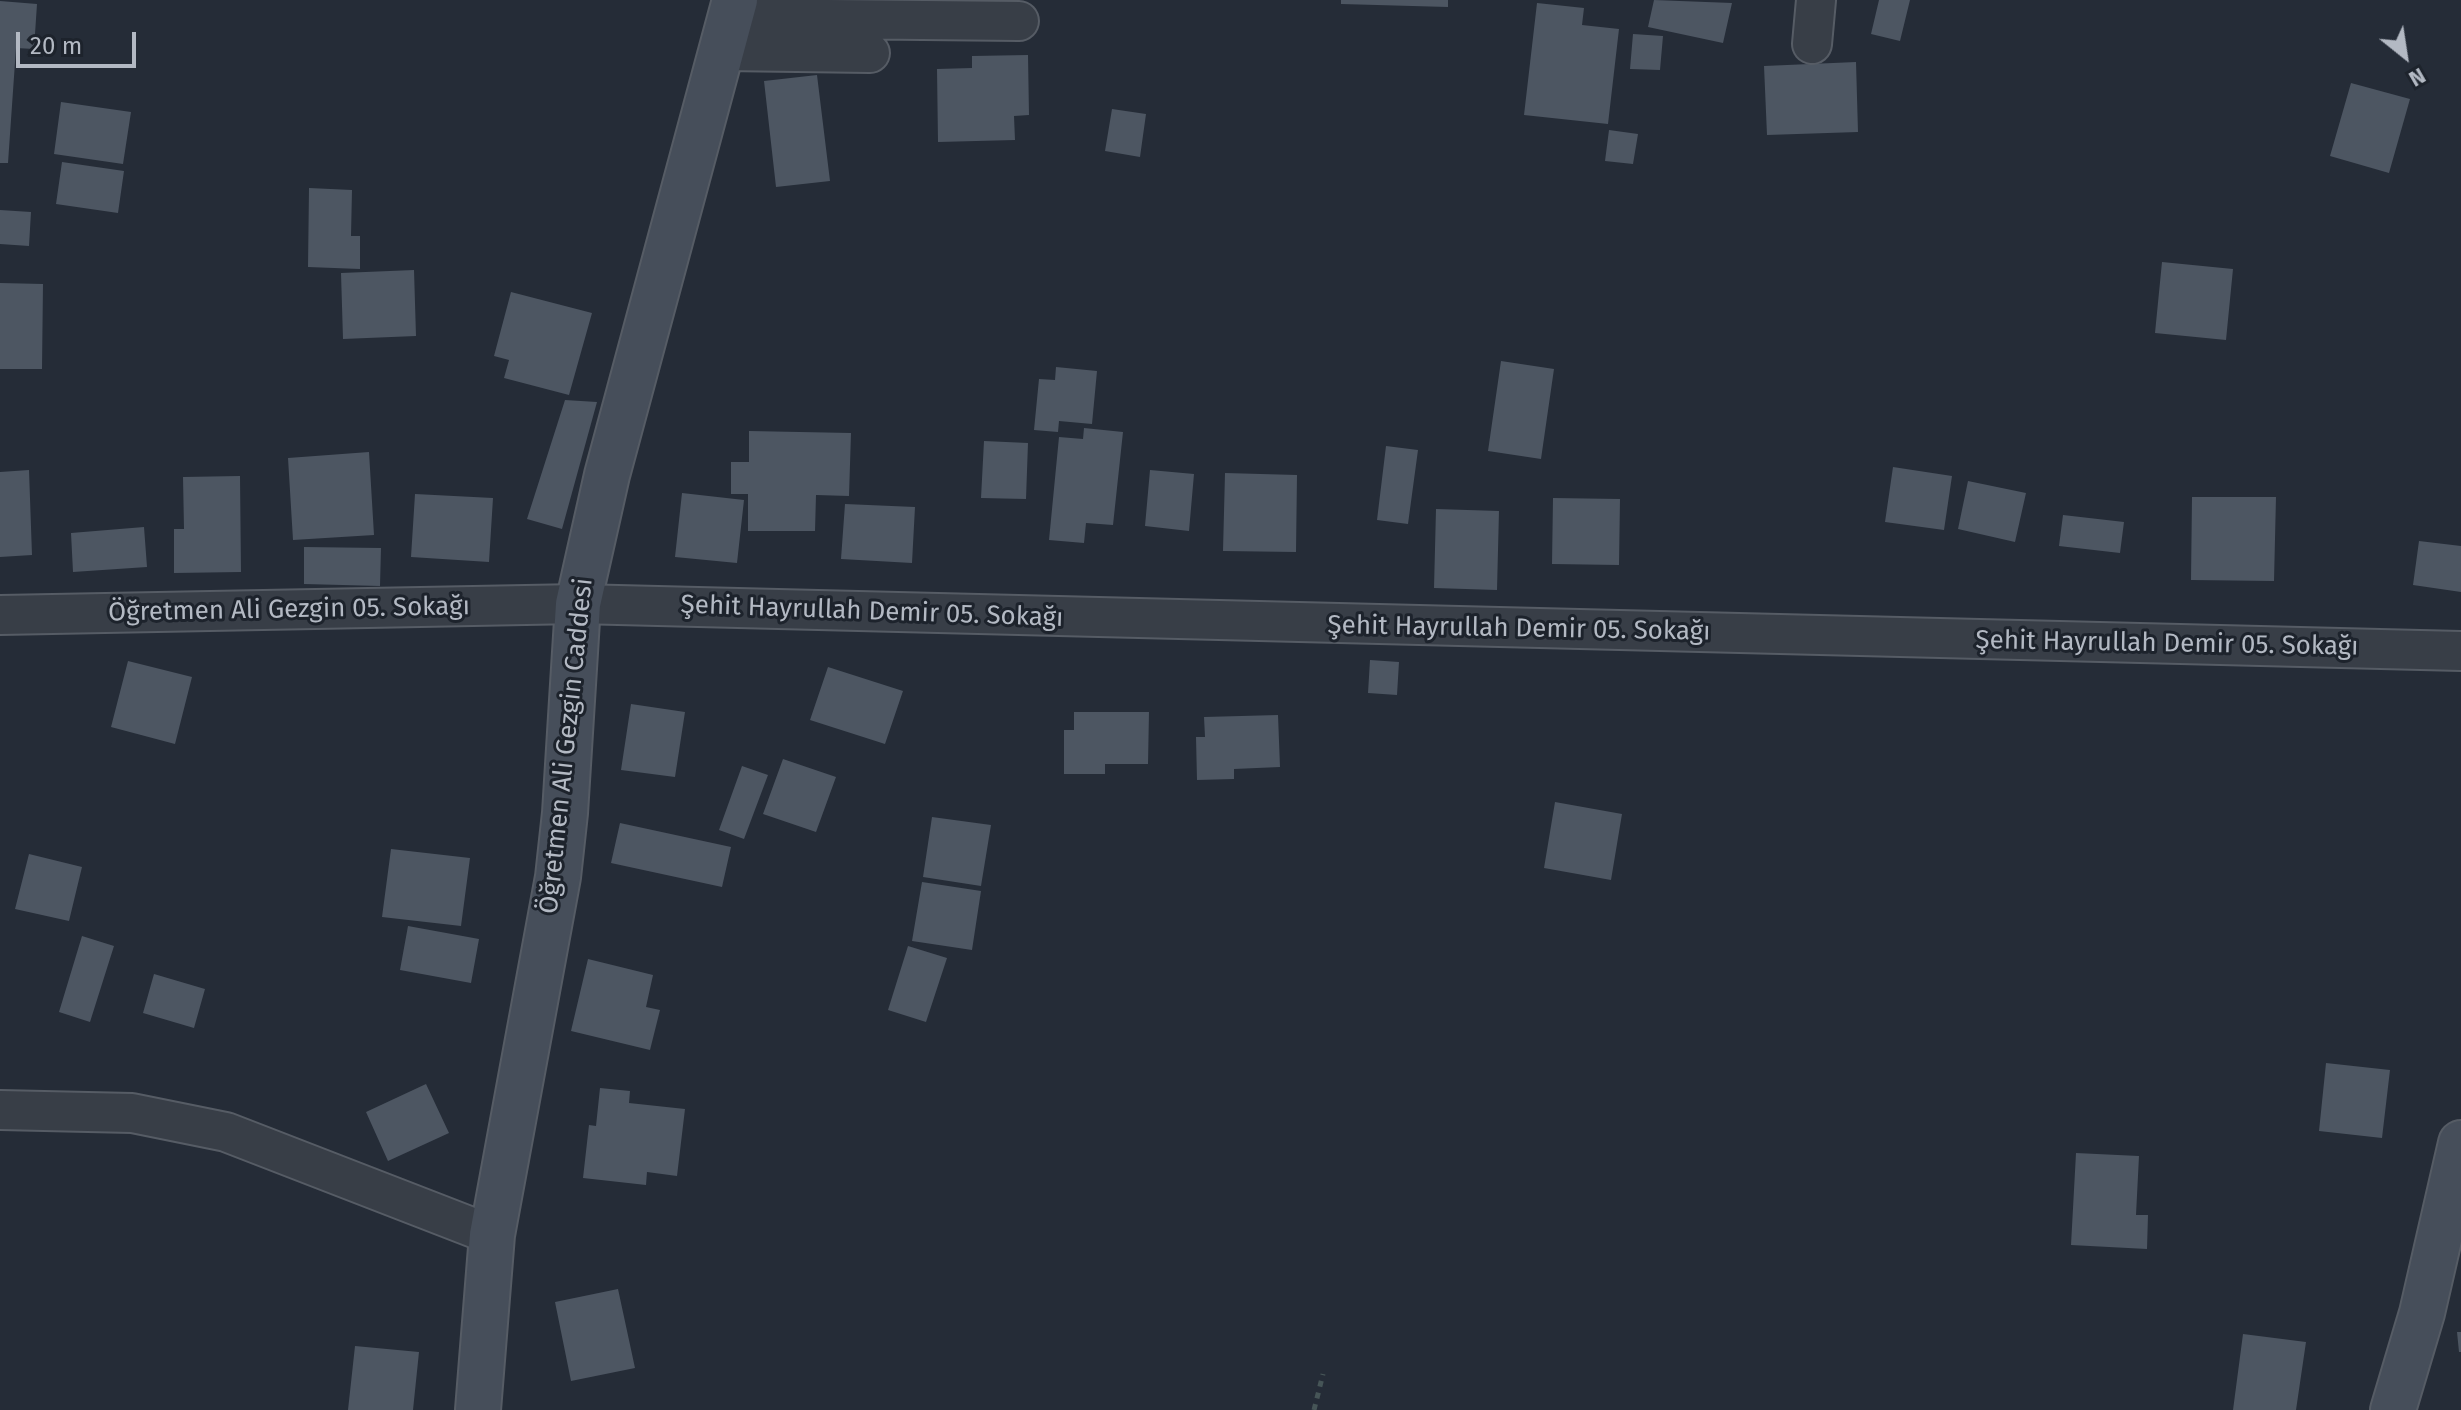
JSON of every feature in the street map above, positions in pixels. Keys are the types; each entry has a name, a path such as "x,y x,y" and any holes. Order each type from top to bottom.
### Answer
{"street":[{"path":"1812,44 1816,0"},
{"path":"730,23 1019,21"},
{"path":"730,23 870,53"},
{"name":"Öğretmen Ali Gezgin Caddesi","path":"478,1410 492,1235 558,877 578,604 607,475 730,23"},
{"name":"Öğretmen Ali Gezgin 05. Sokağı","path":"0,615 578,604"},
{"name":"Şehit Hayrullah Demir 05. Sokağı","path":"578,604 2461,651"},
{"path":"0,1110 132,1113 226,1132 492,1235"},
{"path":"2393,1410 2422,1313 2461,1143"}],"path":[{"path":"1314,1410 1323,1374"}],"building":[{"path":"1341,0 1448,0 1448,7 1341,4"},
{"path":"1654,0 1732,3 1723,43 1648,27"},
{"path":"1879,0 1910,0 1900,41 1871,34"},
{"path":"0,1 37,4 34,49 16,48 8,163 0,163"},
{"path":"1537,3 1584,8 1582,25 1619,29 1608,124 1524,115"},
{"path":"1633,34 1663,36 1660,70 1630,69"},
{"path":"1028,55 1029,115 1014,116 1015,140 938,142 937,69 972,68 972,56"},
{"path":"1856,62 1858,132 1767,135 1764,66"},
{"path":"817,75 830,181 776,187 764,81"},
{"path":"2351,83 2410,99 2389,173 2330,156"},
{"path":"61,102 131,112 123,164 54,154"},
{"path":"1112,109 1146,114 1140,157 1105,151"},
{"path":"1609,130 1638,134 1633,164 1605,161"},
{"path":"62,162 124,171 118,213 56,204"},
{"path":"309,188 352,190 351,236 360,236 360,269 308,267"},
{"path":"0,210 31,212 29,246 0,244"},
{"path":"2162,262 2233,269 2226,340 2155,333"},
{"path":"414,270 416,336 343,339 341,273"},
{"path":"0,283 43,284 42,369 0,369"},
{"path":"511,292 592,313 569,395 504,378 509,360 494,356"},
{"path":"1501,361 1554,369 1541,459 1488,451"},
{"path":"1056,367 1097,371 1092,424 1059,421 1058,432 1034,430 1039,379 1055,380"},
{"path":"565,400 597,402 562,529 527,519"},
{"path":"1084,428 1123,432 1113,525 1086,523 1084,543 1049,540 1059,437 1083,439"},
{"path":"749,431 851,433 849,496 816,495 815,531 748,531 748,494 731,494 731,462 749,462"},
{"path":"984,441 1028,443 1026,499 981,498"},
{"path":"1386,446 1418,450 1408,524 1377,520"},
{"path":"369,452 374,535 293,540 288,458"},
{"path":"1893,467 1952,476 1944,530 1885,522"},
{"path":"29,470 32,555 0,557 0,472"},
{"path":"1150,470 1194,474 1189,531 1145,526"},
{"path":"1225,473 1297,475 1296,552 1223,551"},
{"path":"240,476 241,572 174,573 174,529 184,529 183,477"},
{"path":"1968,481 2026,493 2015,542 1958,529"},
{"path":"682,493 744,500 737,563 675,557"},
{"path":"415,494 493,498 489,562 411,557"},
{"path":"2192,497 2276,497 2274,581 2191,580"},
{"path":"1553,498 1620,499 1619,565 1552,564"},
{"path":"845,504 915,507 912,563 841,559"},
{"path":"1436,509 1499,511 1497,590 1434,588"},
{"path":"2063,515 2124,522 2120,553 2059,546"},
{"path":"144,527 147,567 73,572 71,533"},
{"path":"2419,541 2461,546 2461,592 2413,585"},
{"path":"304,547 381,548 380,586 304,584"},
{"path":"1370,660 1399,662 1397,695 1368,693"},
{"path":"128,661 192,677 175,744 111,727"},
{"path":"828,667 903,691 885,744 810,720"},
{"path":"631,704 685,712 675,777 621,770"},
{"path":"1074,712 1149,712 1148,764 1105,764 1105,774 1064,774 1064,730 1074,730"},
{"path":"1278,715 1280,767 1234,769 1234,779 1197,780 1196,737 1205,737 1204,717"},
{"path":"783,759 836,777 816,832 763,814"},
{"path":"742,766 768,775 744,839 719,830"},
{"path":"1555,802 1622,814 1611,880 1544,868"},
{"path":"932,817 991,825 981,886 923,877"},
{"path":"620,823 731,847 722,887 611,863"},
{"path":"391,849 470,858 461,926 382,917"},
{"path":"29,854 82,867 69,921 15,909"},
{"path":"922,882 981,891 972,950 912,941"},
{"path":"408,926 479,939 471,983 400,970"},
{"path":"82,936 114,946 90,1022 59,1012"},
{"path":"908,946 947,958 926,1022 888,1010"},
{"path":"588,959 653,975 646,1007 660,1010 650,1050 571,1031"},
{"path":"154,974 205,989 194,1028 143,1013"},
{"path":"2326,1063 2390,1070 2382,1138 2319,1131"},
{"path":"426,1084 449,1133 388,1161 366,1112"},
{"path":"600,1088 630,1091 629,1103 685,1109 677,1176 647,1172 646,1185 583,1178 589,1125 596,1126"},
{"path":"2076,1153 2139,1156 2136,1215 2148,1215 2147,1249 2071,1245"},
{"path":"618,1289 635,1368 571,1381 555,1302"},
{"path":"2457,1332 2461,1332 2461,1352 2459,1352"},
{"path":"2243,1334 2306,1342 2296,1410 2233,1410"},
{"path":"355,1346 419,1352 413,1410 348,1410"}]}
